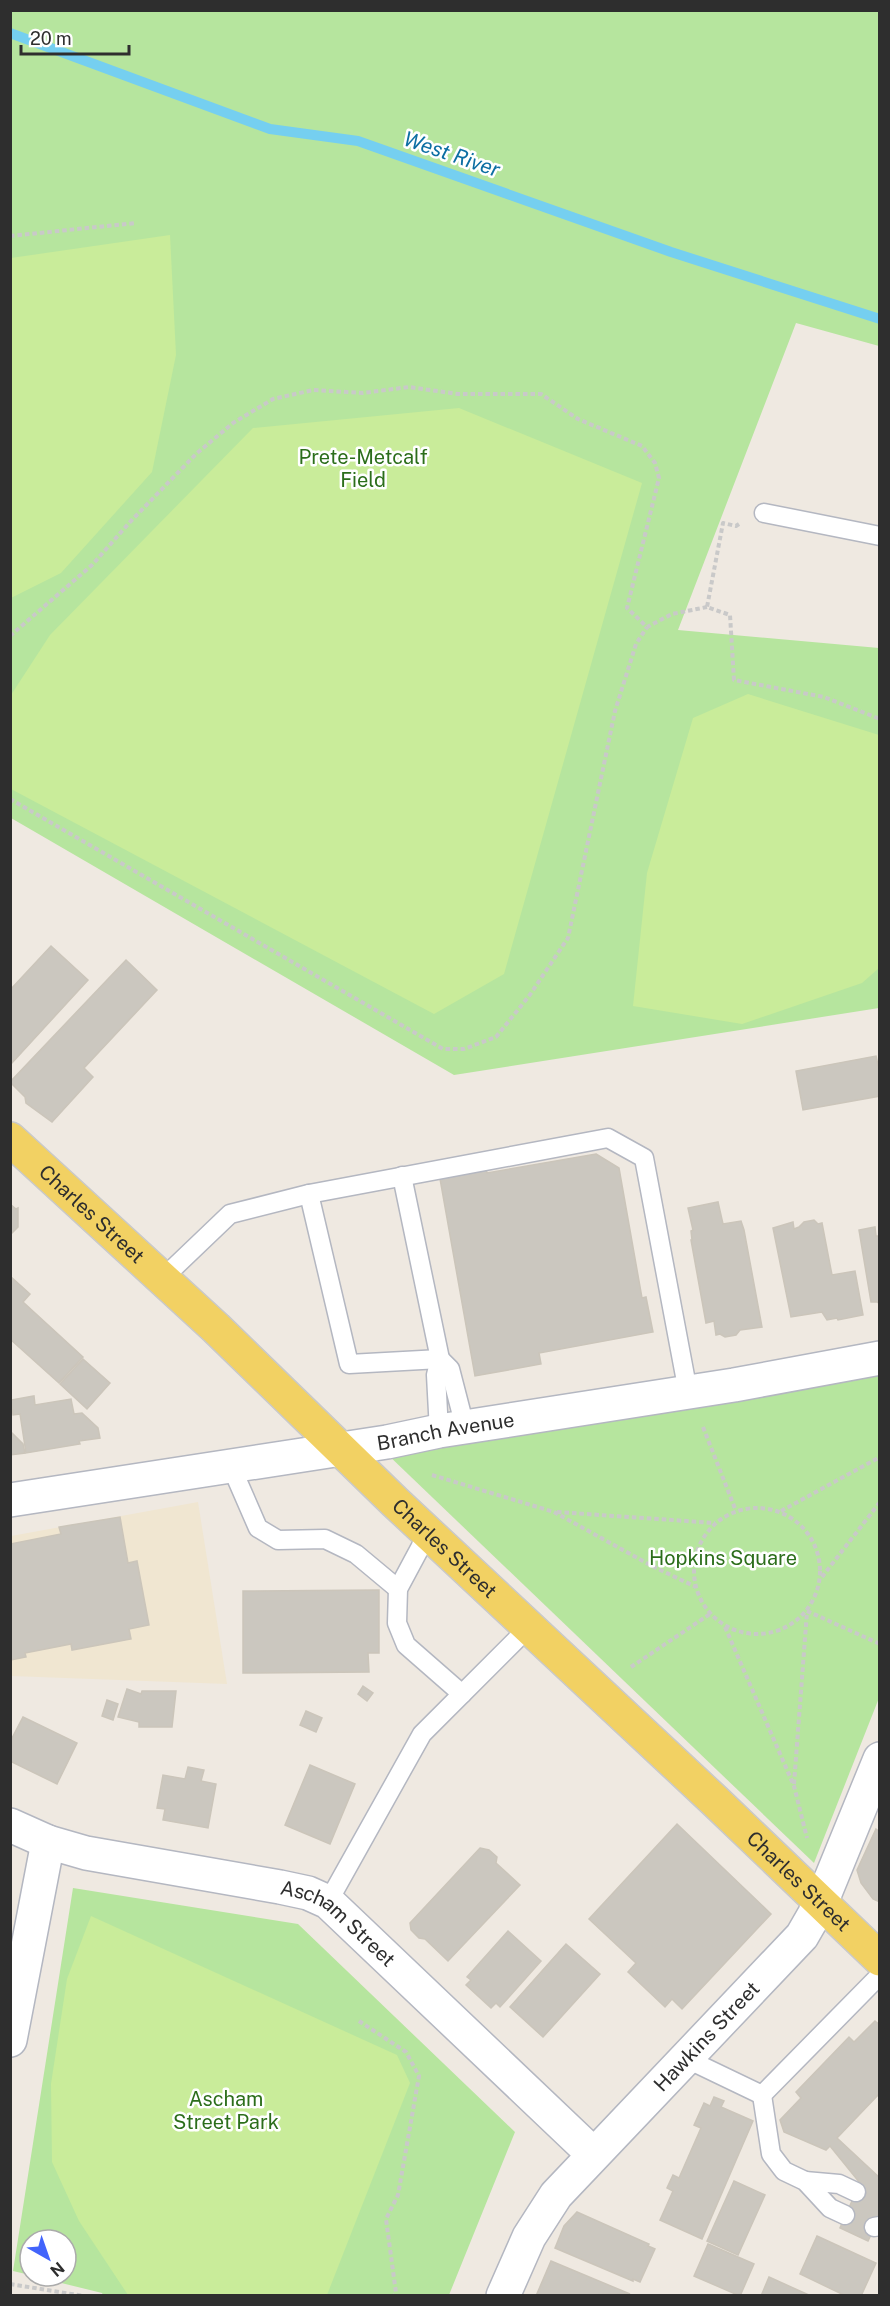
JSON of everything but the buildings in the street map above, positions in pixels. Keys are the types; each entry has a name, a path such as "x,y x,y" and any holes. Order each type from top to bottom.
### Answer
{"main road":[{"name":"Charles Street","path":"10,1139 162,1278 339,1449 715,1801 879,1959"}],"street":[{"name":"Branch Avenue","path":"10,1500 688,1392 879,1358"},
{"name":"Hawkins Street","path":"503,2295 528,2237 556,2195 802,1936 821,1903 879,1759"},
{"name":"Ascham Street","path":"10,1825 48,1842 86,1853 280,1887 308,1893 328,1902 593,2154"},
{"path":"10,2040 48,1842"}],"lane":[{"path":"764,513 879,536"},
{"path":"162,1278 230,1214 309,1194 608,1138 644,1158 688,1392"},
{"path":"402,1176 440,1359 436,1375 452,1429"},
{"path":"309,1194 349,1364 440,1359 450,1369 452,1429"},
{"path":"231,1466 258,1528 278,1540 325,1539 356,1554 398,1589"},
{"path":"428,1533 398,1589 397,1623 406,1645 462,1694"},
{"path":"328,1902 422,1734 528,1628"},
{"path":"762,2095 879,1975"},
{"path":"685,2058 762,2095"},
{"path":"762,2095 771,2154 784,2171 805,2181 838,2184 856,2192"},
{"path":"805,2181 830,2208 845,2215"}],"path":[{"path":"10,236 136,223"},
{"path":"10,636 92,565 196,454 233,423 273,399 313,390 363,393 409,387 458,394 541,394 578,419 642,446 655,463 659,478 627,608 647,627"},
{"path":"706,607 723,523 736,526 764,513"},
{"path":"10,799 444,1049 464,1049 496,1037 529,996 568,938 615,711 636,644 647,627 672,614 706,607 730,615 734,680 824,697 879,719"},
{"path":"703,1427 736,1511"},
{"path":"781,1511 879,1457"},
{"path":"432,1474 554,1512 652,1566 696,1587"},
{"path":"821,1578 812,1538 781,1511 759,1507 736,1511 715,1523 697,1553 696,1587 701,1601 710,1614 725,1626 754,1635 783,1629 807,1611 817,1596 821,1578 879,1502"},
{"path":"554,1512 715,1523"},
{"path":"807,1611 879,1644"},
{"path":"794,1786 807,1611"},
{"path":"631,1667 710,1614"},
{"path":"725,1626 794,1786 807,1838"},
{"path":"359,2021 406,2052 419,2076 398,2195 386,2219 396,2295"},
{"path":"10,2284 84,2295"}],"shaded area":[{"path":"198,1502 227,1684 11,1676 11,1536"}],"green space":[{"name":"Prete-Metcalf Field","path":"11,11 879,11 879,346 796,323 678,630 879,648 879,1008 454,1075 11,818"},
{"path":"170,235 176,355 152,472 61,573 11,598 11,258"},
{"path":"459,408 642,483 504,974 434,1014 11,789 11,695 50,635 253,428"},
{"path":"748,694 879,735 879,968 862,983 742,1024 633,1006 647,873 693,718"},
{"name":"Hopkins Square","path":"879,1374 879,1698 814,1863 385,1452"},
{"name":"Ascham Street Park","path":"73,1888 298,1924 515,2132 449,2295 103,2295 78,2287 78,2228 20,2228"},
{"name":"Ascham Street Park","path":"91,1916 397,2055 410,2083 327,2295 128,2295 79,2221 52,2162 51,2084 67,1979"},
{"name":"Ascham Street Park","path":"18,2239 18,2272 13,2271"}],"waterway":[{"name":"West River","path":"10,33 270,129 358,141 671,252 880,319"}]}
